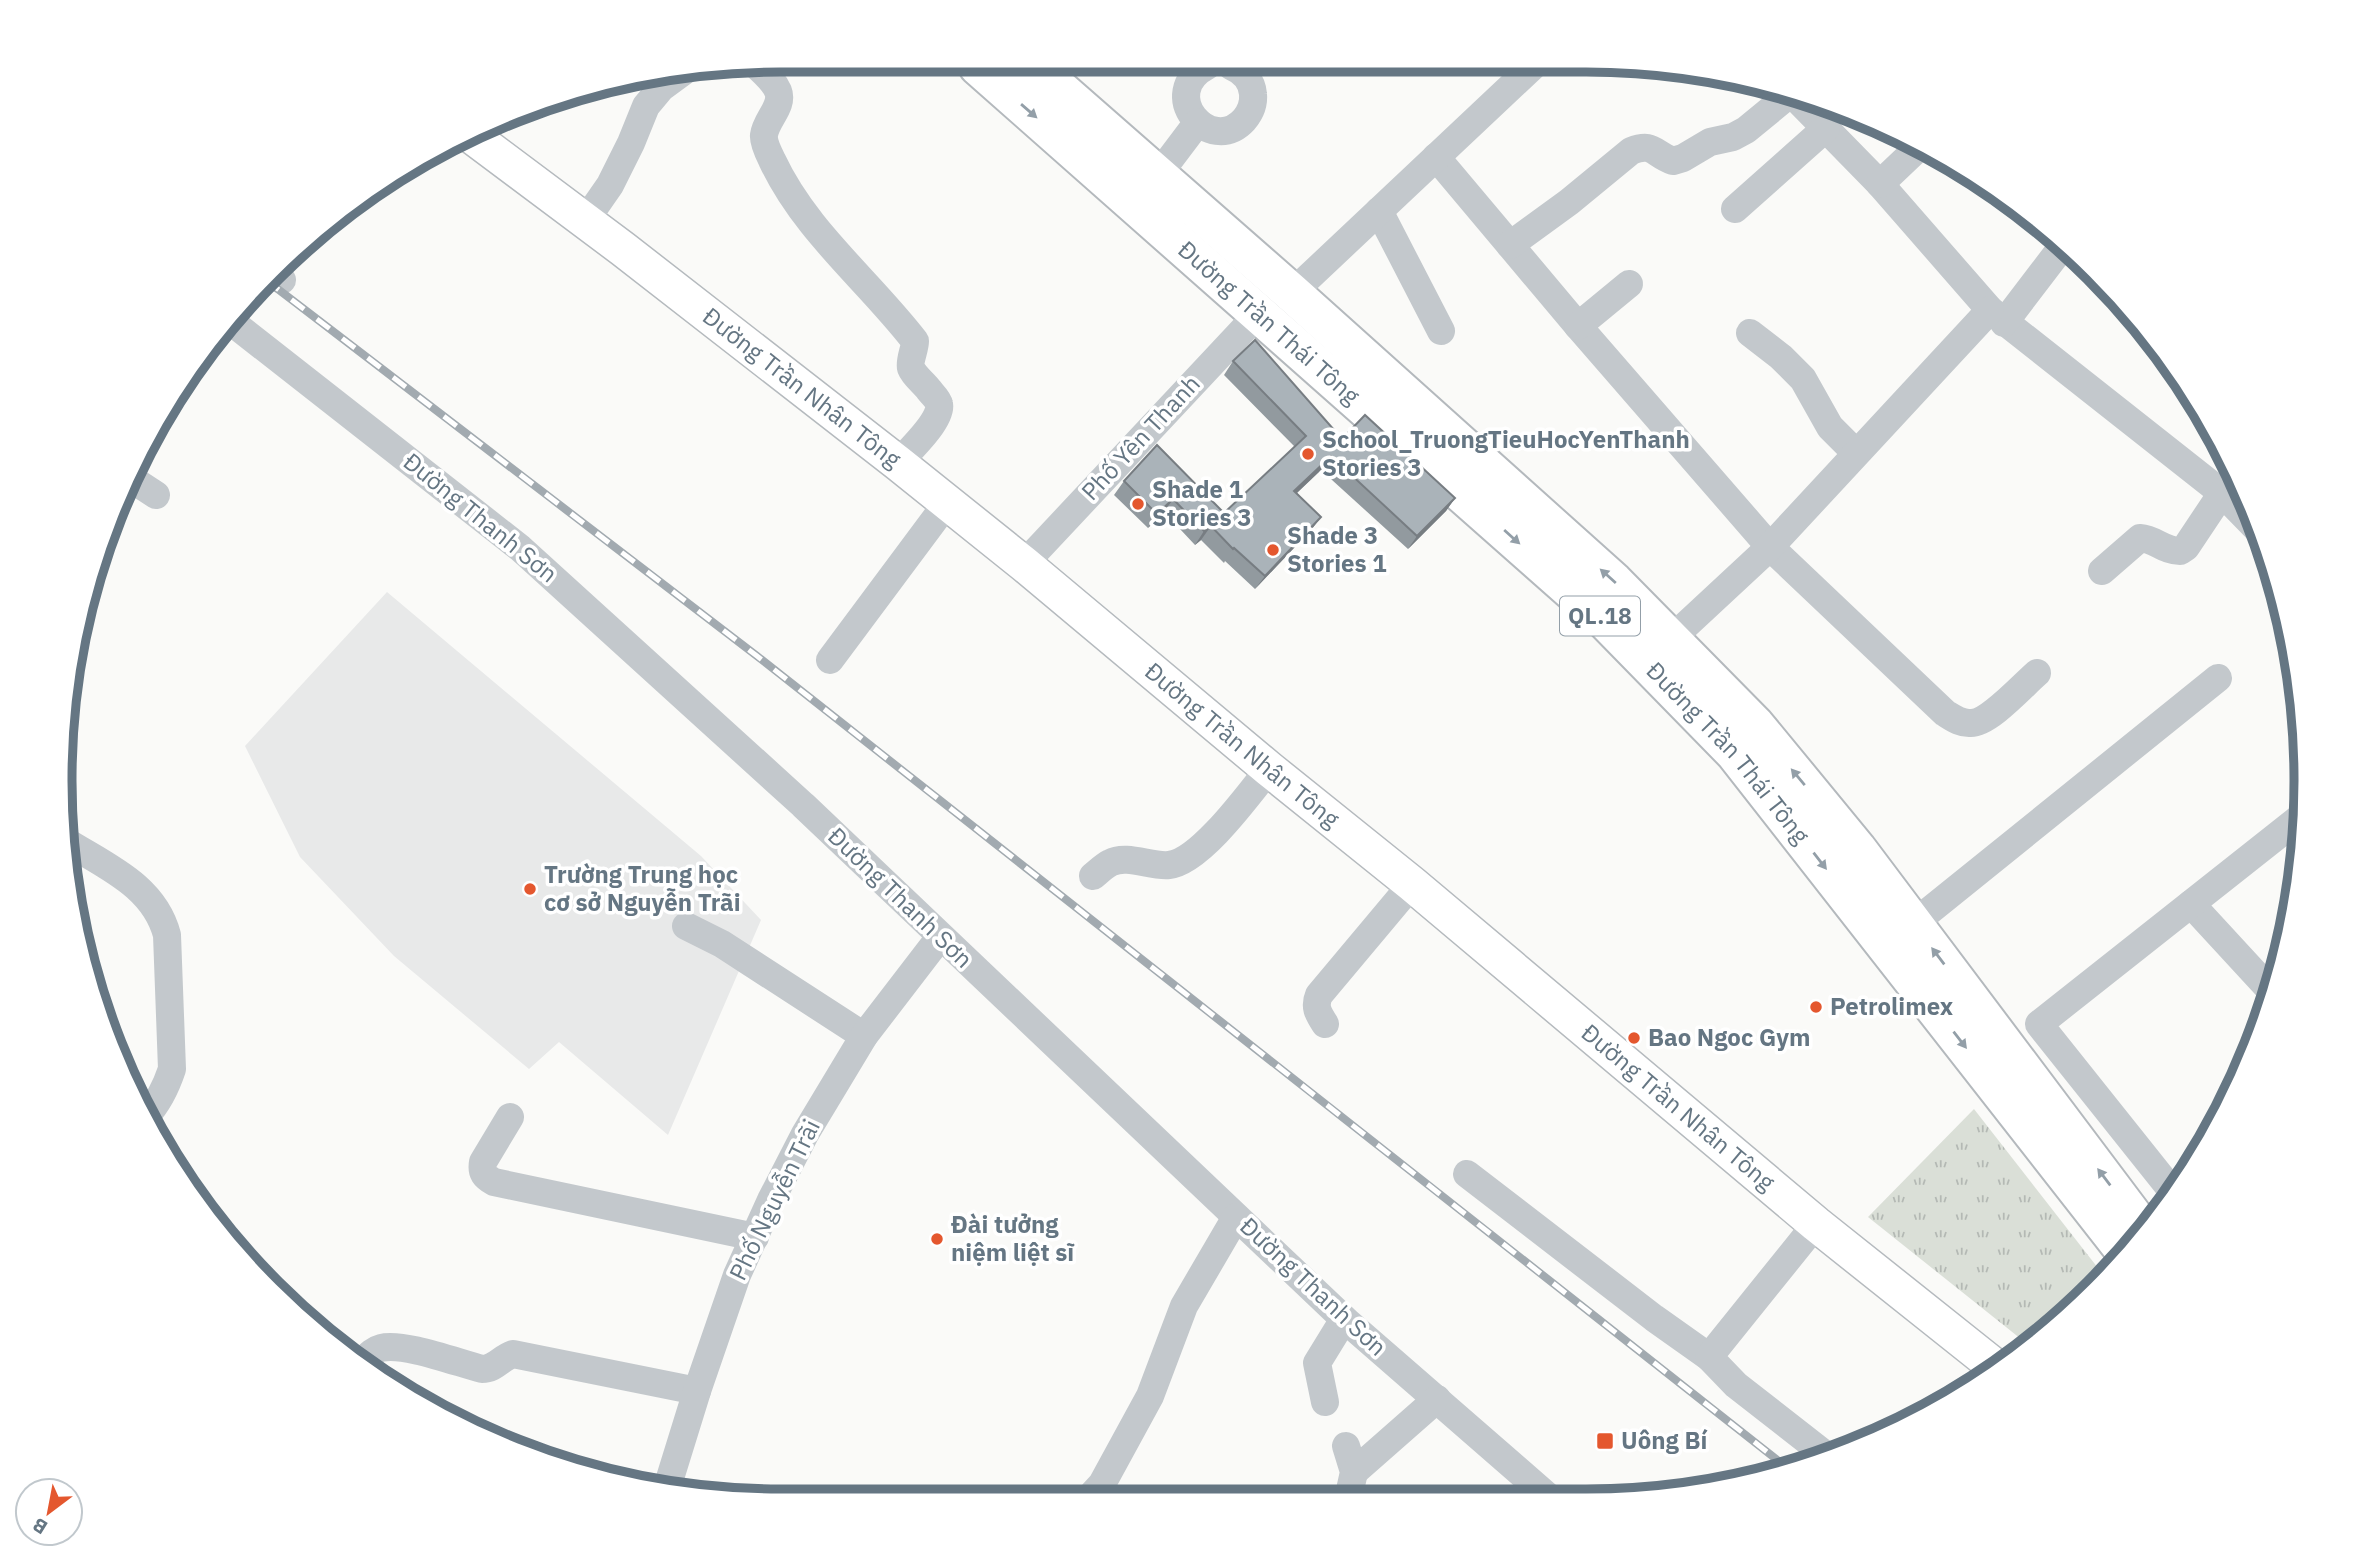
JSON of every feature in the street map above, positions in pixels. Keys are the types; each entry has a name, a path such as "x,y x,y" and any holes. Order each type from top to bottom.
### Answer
{"highway":[{"name":"Đường Trần Thái Tông","path":"985,72 1259,313 1485,490 1614,582 1755,725 1857,849 2139,1223"},
{"name":"Đường Trần Thái Tông","path":"1040,72 1292,293 1485,490 1605,620 1735,753 2120,1245"}],"main road":[{"name":"Đường Trần Nhân Tông","path":"478,140 898,463 1024,564 1269,769 1412,884 1816,1224 1989,1363"}],"street":[{"path":"762,72 779,93 779,103 764,137 772,160 792,196 819,234 915,341 912,371 939,403 939,412 932,425 898,463"},
{"path":"1199,72 1193,76 1186,94 1190,113 1198,122 1212,130 1231,129 1246,118 1251,109 1252,90 1241,72"},
{"path":"1292,293 1527,72"},
{"path":"585,220 610,186 646,106 671,81"},
{"path":"1510,245 1569,202 1631,151 1643,146 1672,161 1683,158 1710,142 1732,137 1746,130 1781,100"},
{"path":"1804,106 1880,184 1997,317 2229,484"},
{"path":"1158,175 1198,122"},
{"path":"1734,209 1826,128"},
{"path":"1880,184 1913,153"},
{"path":"1436,157 1770,547 1945,713 1960,722 1973,724 1987,716 2037,673"},
{"path":"1379,211 1441,331"},
{"path":"1671,639 1770,547 1856,453 1997,317 2057,252"},
{"path":"1578,326 1629,284"},
{"name":"Phố Yên Thanh","path":"1024,564 1259,313"},
{"name":"Đường Thanh Sơn","path":"237,326 520,548 793,796 1344,1319 1539,1489"},
{"path":"1750,333 1781,357 1803,379 1830,427 1856,453"},
{"path":"138,483 156,495"},
{"path":"2102,571 2140,538 2147,538 2161,548 2180,551 2186,547 2229,486"},
{"path":"830,660 947,503"},
{"path":"1913,924 2218,678"},
{"path":"1093,876 1120,860 1170,865 1188,859 1226,822 1269,769"},
{"path":"2167,1185 2039,1024 2293,823"},
{"path":"75,846 138,886 162,917 167,935 172,1069 166,1087 153,1108"},
{"path":"1325,1024 1317,1011 1316,1003 1320,995 1412,884"},
{"path":"2191,904 2264,983"},
{"path":"686,926 722,944 864,1036"},
{"name":"Phố Nguyễn Trãi","path":"669,1480 696,1391 737,1275 805,1134 864,1036 940,937"},
{"path":"510,1117 481,1169 485,1177 494,1182 755,1237"},
{"path":"1467,1174 1709,1357 1736,1385 1819,1450"},
{"path":"1098,1489 1150,1396 1184,1306 1236,1217"},
{"path":"1709,1357 1816,1224"},
{"path":"1325,1402 1317,1363 1344,1319"},
{"path":"368,1357 380,1348 393,1347 489,1369 503,1357 513,1354 696,1391"},
{"path":"1351,1485 1437,1399"},
{"path":"1346,1446 1351,1485"}],"shaded area":[{"name":"Trường Trung học cơ sở Nguyễn Trãi","path":"387,592 701,856 761,920 668,1135 559,1042 529,1069 394,956 300,857 245,746"}],"green space":[{"path":"1974,1109 2099,1269 2021,1339 1868,1217"}],"building":[{"path":"1255,340 1342,439 1365,415 1455,498 1417,536 1331,456 1294,491 1321,517 1265,576 1211,526 1204,531 1173,499 1157,514 1124,481 1157,445 1224,513 1306,436 1233,361"}],"railway":[{"path":"273,285 757,656 1780,1462"}],"place":[{"name":"School_TruongTieuHocYenThanh Stories 3","path":"1308,454"},
{"name":"Shade 1 Stories 3","path":"1138,504"},
{"name":"Shade 3 Stories 1","path":"1273,550"},
{"name":"Trường Trung học cơ sở Nguyễn Trãi","path":"530,889"},
{"name":"Petrolimex","path":"1816,1007"},
{"name":"Bao Ngoc Gym","path":"1634,1038"},
{"name":"Đài tưởng niệm liệt sĩ","path":"937,1239"},
{"name":"Uông Bí","path":"1605,1441"}]}
